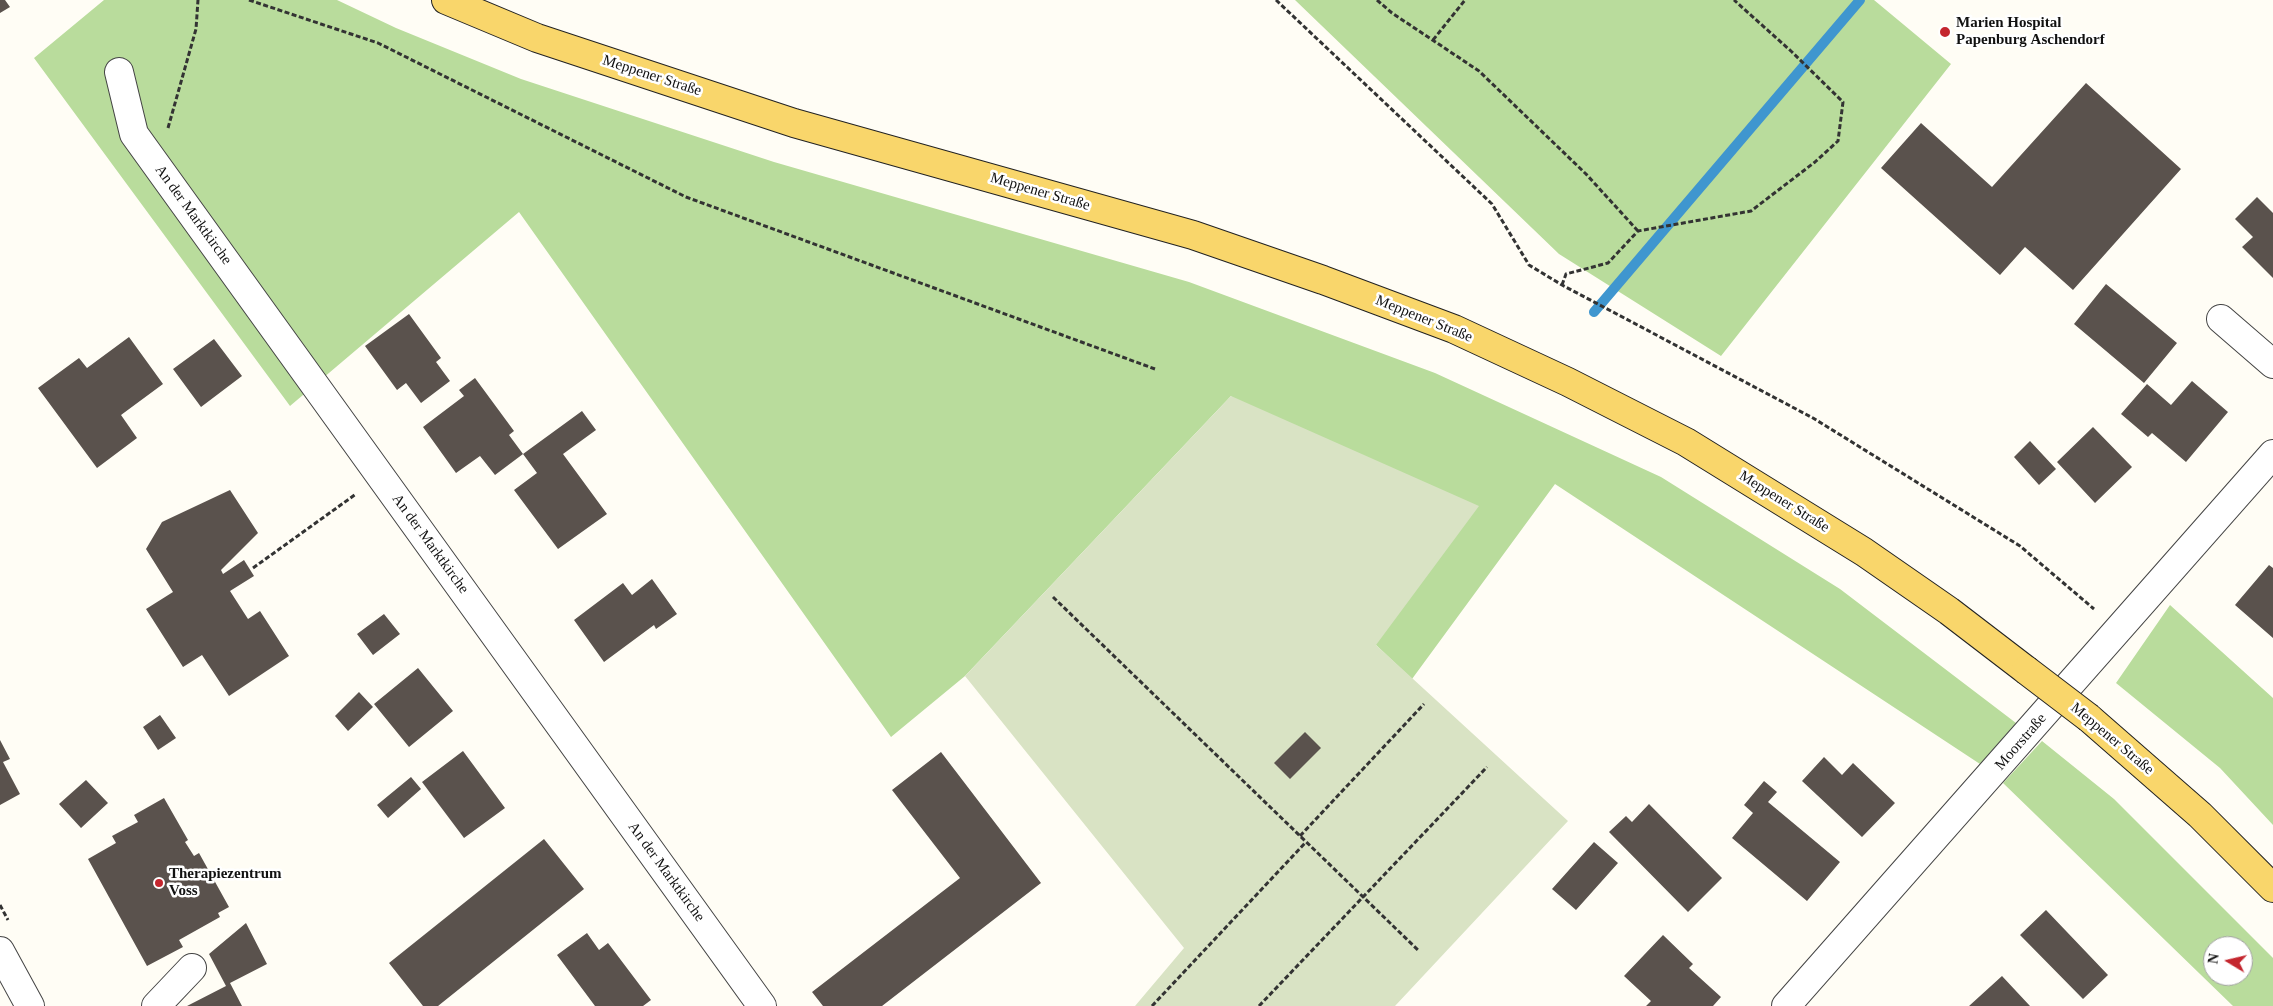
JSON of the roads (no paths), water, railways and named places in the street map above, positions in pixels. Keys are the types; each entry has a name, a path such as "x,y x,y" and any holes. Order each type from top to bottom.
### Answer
{"main road":[{"name":"Meppener Straße","path":"446,0 537,38 785,120 1193,235 1323,280 1454,329 1568,382 1686,442 1864,552 1949,611 2089,718 2200,815 2273,888"}],"street":[{"name":"An der Marktkirche","path":"119,72 134,134 762,1006"},
{"path":"2221,319 2273,364"},
{"name":"Moorstraße","path":"1786,1006 2120,630 2273,454"},
{"path":"0,952 30,1006"},
{"path":"156,1006 192,968"}],"waterway":[{"path":"1594,312 1860,0"}],"place":[{"name":"Marien Hospital Papenburg Aschendorf","path":"1945,32"},
{"name":"Therapiezentrum Voss","path":"159,883"}]}
